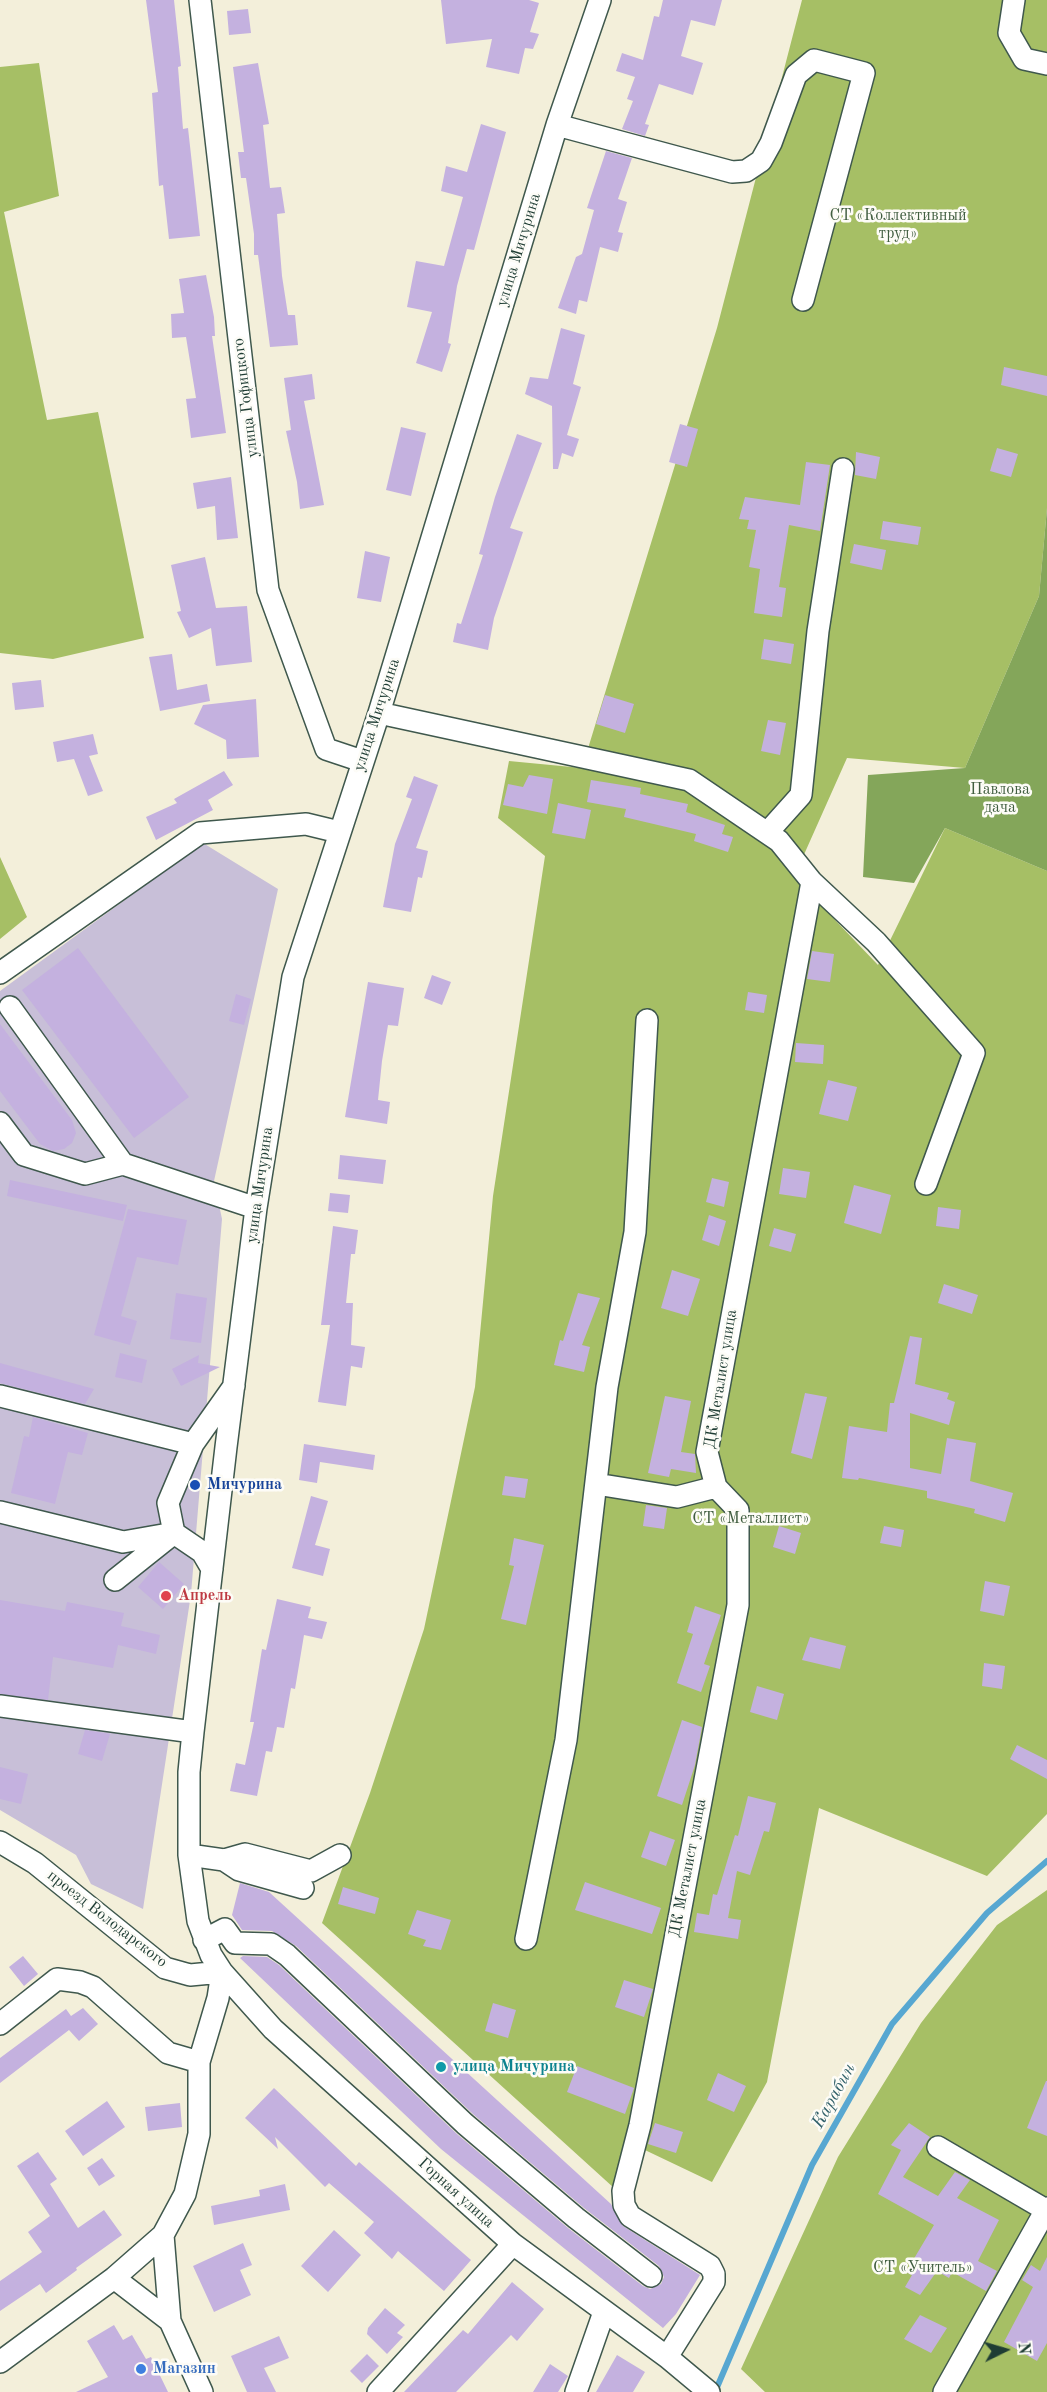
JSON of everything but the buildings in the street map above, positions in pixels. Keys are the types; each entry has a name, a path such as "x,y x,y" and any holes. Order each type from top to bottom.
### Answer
{"street":[{"name":"улица Гофицкого","path":"200,0 268,590 326,749 363,761"},
{"name":"улица Мичурина","path":"222,1972 204,1940 198,1921 189,1855 189,1772 256,1208 292,977 379,712 557,125 600,0"},
{"path":"1014,0 1009,33 1024,59 1047,64"},
{"path":"557,125 732,171 746,171 761,161 771,143 796,75 814,60 864,74 803,300"},
{"path":"767,833 801,795 818,631 843,469"},
{"path":"379,712 689,780 779,841 812,882 876,942 974,1053 927,1184"},
{"path":"0,973 200,833 306,824 339,831"},
{"name":"ДК Металист улица","path":"668,2358 714,2283 714,2274 710,2266 630,2216 624,2205 623,2191 640,2125 738,1605 738,1510 716,1487 707,1452 812,882"},
{"path":"10,1007 123,1164"},
{"path":"526,1939 566,1740 607,1387 635,1232 646,1020"},
{"path":"0,1123 24,1155 85,1174 123,1164 256,1208"},
{"path":"174,1533 168,1503 193,1444 236,1383"},
{"path":"0,1396 193,1444"},
{"path":"596,1484 677,1497 716,1487"},
{"path":"0,1512 123,1542 174,1533 202,1552 212,1569"},
{"path":"123,1542 122,1574 174,1533"},
{"path":"0,1706 193,1732"},
{"name":"проезд Володарского","path":"0,1842 35,1863 165,1968 190,1975 222,1972"},
{"path":"189,1855 224,1860 245,1854 311,1871 340,1855"},
{"path":"224,1860 239,1870 303,1888"},
{"path":"204,1940 225,1929 234,1943 271,1944 287,1954 465,2124 576,2218 651,2276"},
{"path":"0,2362 114,2278 163,2235 185,2194 200,2134 200,2062 218,1998 222,1972"},
{"name":"Горная улица","path":"222,1972 273,2029 513,2244 704,2387"},
{"path":"0,2024 57,1979 80,1982 93,1987 168,2053 200,2062"},
{"path":"938,2147 1046,2209 944,2392"},
{"path":"163,2235 170,2321 202,2392"},
{"path":"378,2392 513,2244"},
{"path":"114,2278 170,2321"},
{"path":"576,2392 604,2312"}],"shaded area":[{"path":"203,843 278,889 214,1181 222,1219 191,1594 143,1909 91,1884 76,1855 0,1810 0,991"}],"green space":[{"name":"СТ «Металлист»","path":"802,0 1047,0 1047,508 1039,596 965,768 847,758 794,877 878,965 945,828 1047,871 1047,1814 987,1876 819,1808 767,2082 712,2182 626,2141 614,2188 322,1923 370,1793 424,1629 475,1387 493,1196 545,856 498,818 509,761 582,768 717,328"},
{"path":"39,63 59,196 4,212 47,420 98,412 144,638 53,659 0,653 0,67"},
{"name":"Павлова дача","path":"1047,508 1047,871 945,828 914,883 863,877 868,775 965,768 1039,596"},
{"path":"0,857 27,917 0,939"},
{"name":"СТ «Учитель»","path":"1047,1890 1047,2392 765,2392 741,2369 838,2157 921,2023 997,1925"}],"waterway":[{"name":"Карабин","path":"715,2392 812,2165 892,2024 987,1913 1047,1861"}],"place":[{"name":"Мичурина","path":"195,1485"},
{"name":"Апрель","path":"166,1596"},
{"name":"улица Мичурина","path":"441,2067"},
{"name":"Магазин","path":"141,2369"}],"park label":[{"name":"СТ «Коллективный труд»","path":"898,225"}]}
